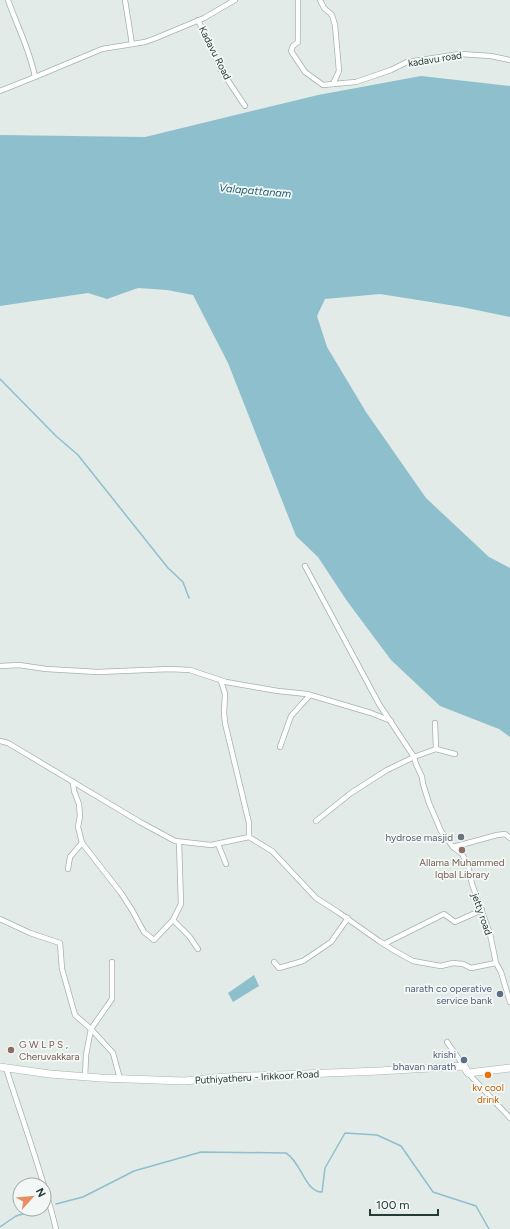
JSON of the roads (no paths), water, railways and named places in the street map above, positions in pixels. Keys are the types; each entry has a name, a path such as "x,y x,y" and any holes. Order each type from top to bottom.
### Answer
{"main road":[{"name":"Puthiyatheru - Irikkoor Road","path":"3,1068 86,1077 184,1081 379,1071 510,1068"}],"street":[{"path":"8,0 29,54 35,77"},
{"path":"125,0 132,44"},
{"path":"0,92 11,86 102,49 156,38 198,20 235,0"},
{"name":"kadavu road","path":"298,0 298,42 293,46 291,51 305,72 323,85 356,82 391,70 407,62 460,54 492,56 510,60"},
{"path":"320,0 324,8 332,15 336,31 339,71 333,84"},
{"name":"Kadavu Road","path":"198,20 221,70 246,106"},
{"name":"jetty road","path":"305,566 379,704 414,757 422,777 429,803 441,831 453,847 462,854 468,865 472,884 494,949 496,963 501,972 510,1002"},
{"path":"0,666 20,666 98,672 170,669 190,670 221,681 310,695 371,713 390,721 393,724"},
{"path":"221,681 225,694 225,723 248,823 249,837"},
{"path":"280,747 291,716 310,695"},
{"path":"435,723 436,749"},
{"path":"0,741 8,744 175,841 211,845 249,837 272,851 316,898 348,918 384,944 413,961 435,966 453,963 463,964 472,968 496,963"},
{"path":"316,821 351,793 387,770 414,757 436,749 455,754"},
{"path":"73,782 74,792 79,804 80,816 78,827 82,844 121,893 144,932 154,940 172,920 181,904 179,842"},
{"path":"453,847 497,835 506,834 510,838"},
{"path":"68,869 70,857 82,844"},
{"path":"218,844 226,864"},
{"path":"384,944 444,914 455,922 482,910"},
{"path":"274,962 279,968 303,961 331,942 348,918"},
{"path":"0,919 60,943 62,969 75,1015 114,1052 120,1079"},
{"path":"172,920 189,936 198,949"},
{"path":"86,1077 86,1055 91,1029 112,999 112,962"},
{"path":"447,1042 466,1069 510,1118"},
{"path":"3,1068 47,1191 56,1229"}],"water":[{"name":"Valapattanam","path":"421,76 510,86 510,317 462,307 380,294 325,299 317,316 327,347 366,412 426,498 489,557 510,568 510,737 499,729 440,706 391,660 347,601 318,557 296,536 228,363 193,295 167,290 138,288 107,299 88,293 0,306 0,135 145,137 318,95"},
{"path":"254,975 259,986 233,1002 228,993"}],"waterway":[{"path":"0,379 56,436 78,455 168,568 183,582 189,598"},
{"path":"56,1204 83,1197 134,1171 201,1152 286,1153 296,1163 311,1187 316,1191 322,1192 325,1168 345,1133 377,1135 401,1146 433,1192 476,1206 489,1229"},
{"path":"0,1227 15,1217"}],"place":[{"name":"hydrose masjid","path":"461,837"},
{"name":"Allama Muhammed Iqbal Library","path":"462,850"},
{"name":"narath co operative service bank","path":"500,994"},
{"name":"G W L P S , Cheruvakkara","path":"11,1050"},
{"name":"krishi bhavan narath","path":"464,1060"},
{"name":"kv cool drink","path":"488,1075"}]}
